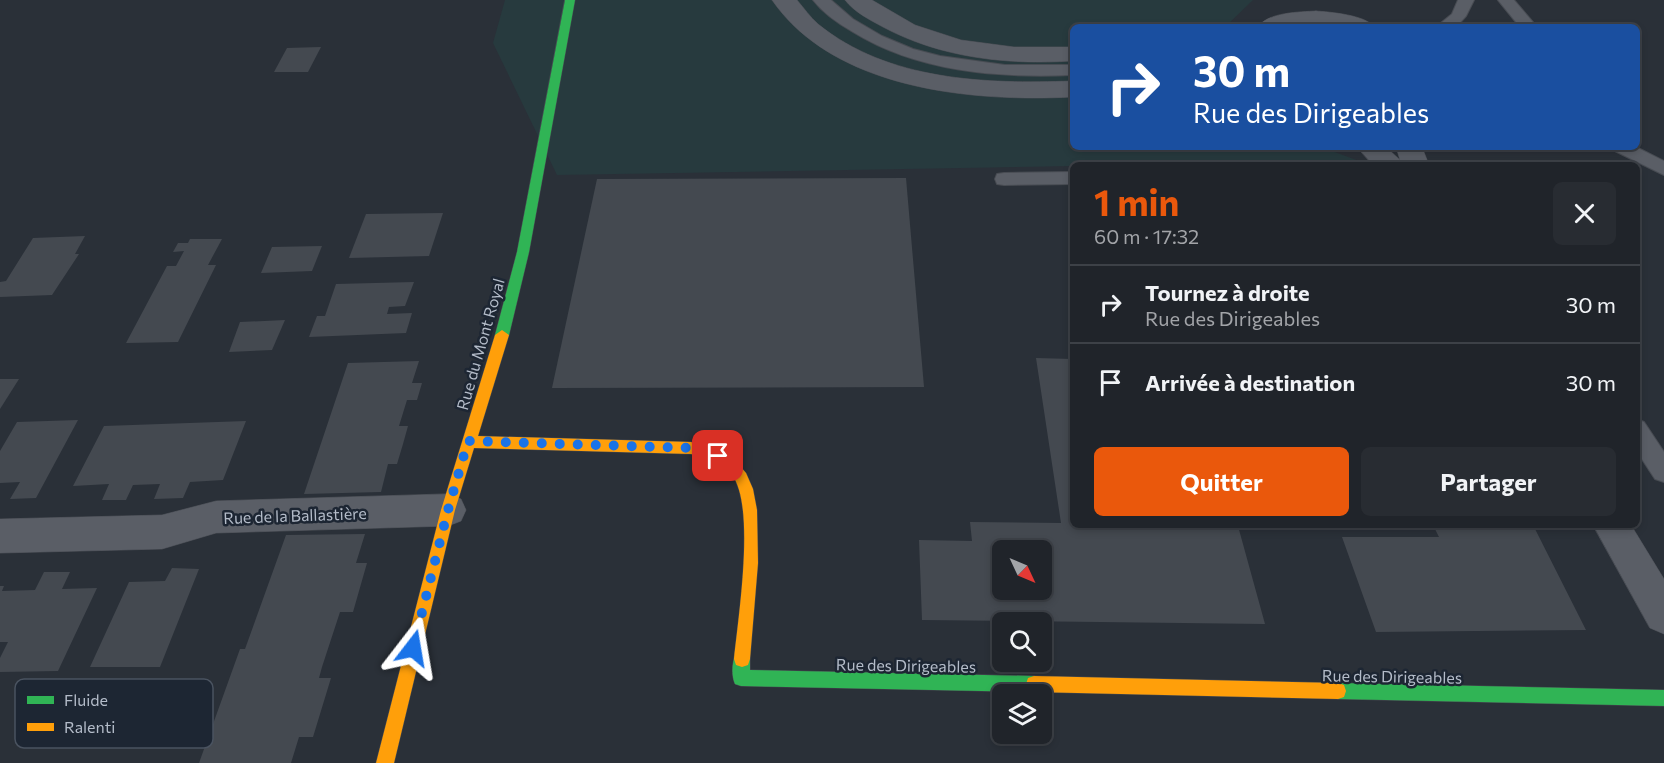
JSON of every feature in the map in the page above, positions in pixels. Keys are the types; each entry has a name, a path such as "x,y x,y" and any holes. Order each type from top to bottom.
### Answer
{"street":[{"name":"Rue du Mont Royal","path":"385,763 448,510 510,308 540,171 554,70 570,0"},
{"path":"784,0 804,22 829,42 868,62 907,76 983,90 1070,89"},
{"path":"857,0 898,26 950,46 1013,56 1070,54"},
{"path":"1277,24 1304,9 1327,19 1349,24"},
{"path":"1373,150 1386,162"},
{"name":"Rue des Dirigeables","path":"468,441 691,448 718,456 738,472 748,492 752,518 741,678 1664,698"},
{"name":"Rue de la Ballastière","path":"0,536 162,532 216,517 448,510"},
{"path":"1613,528 1664,615"}],"lane":[{"path":"821,0 840,18 869,36 926,58 966,67 1000,71 1070,70"},
{"path":"1452,24 1461,12 1466,0"},
{"path":"1506,0 1526,24"},
{"path":"1640,141 1664,157"},
{"path":"1627,150 1664,169"},
{"path":"1004,179 1070,178"},
{"path":"1640,435 1664,472"}],"green space":[{"path":"505,0 1253,0 1228,24 1070,24 1070,150 1329,150 1359,161 1070,162 1070,166 557,175 493,43"}],"building":[{"path":"321,47 308,72 274,72 287,48"},
{"path":"906,178 924,387 552,388 597,179"},
{"path":"443,213 429,256 349,258 366,214"},
{"path":"85,236 75,254 79,254 52,295 0,297 0,282 6,281 33,238"},
{"path":"190,239 222,239 208,265 216,265 178,342 126,343 167,266 176,266 184,251 173,252 178,243 188,243"},
{"path":"322,246 312,271 261,273 272,247"},
{"path":"414,282 405,306 389,307 387,314 412,313 406,333 309,337 317,316 325,316 336,284"},
{"path":"285,320 272,350 229,352 240,322"},
{"path":"1036,358 1070,359 1070,528 1239,528 1265,624 1052,622 1052,612 992,612 992,621 922,620 919,540 972,541 970,522 1061,523"},
{"path":"419,361 412,383 422,383 417,400 407,400 399,426 408,426 403,444 397,464 388,464 381,492 304,494 348,363"},
{"path":"0,379 19,379 0,409"},
{"path":"78,420 36,498 10,499 20,482 0,483 0,451 17,422"},
{"path":"246,421 223,480 190,482 183,498 154,499 160,484 133,485 126,500 102,500 109,484 73,486 104,426"},
{"path":"1434,528 1535,528 1586,630 1376,632 1342,537 1439,537"},
{"path":"365,534 356,563 367,563 353,612 340,612 322,667 319,678 331,678 313,737 299,737 291,763 199,763 204,748 213,748 213,724 240,649 245,649 286,535"},
{"path":"172,568 199,569 160,667 90,667 129,582 165,581"},
{"path":"44,572 70,572 62,589 97,588 58,671 0,672 0,658 8,642 0,642 0,586 4,586 2,591 35,590"}],"traffic: fast":[{"path":"502,335 523,252 570,0"},
{"path":"742,659 741,678 1034,684"},
{"path":"1338,691 1664,698"}],"traffic: slow":[{"path":"385,763 448,510 502,335"},
{"path":"468,442 691,448 729,463 739,473 746,489 750,510 750,563 742,659"},
{"path":"1052,684 1338,691"}],"route":[{"path":"413,648 468,441 691,448 718,456"}]}
